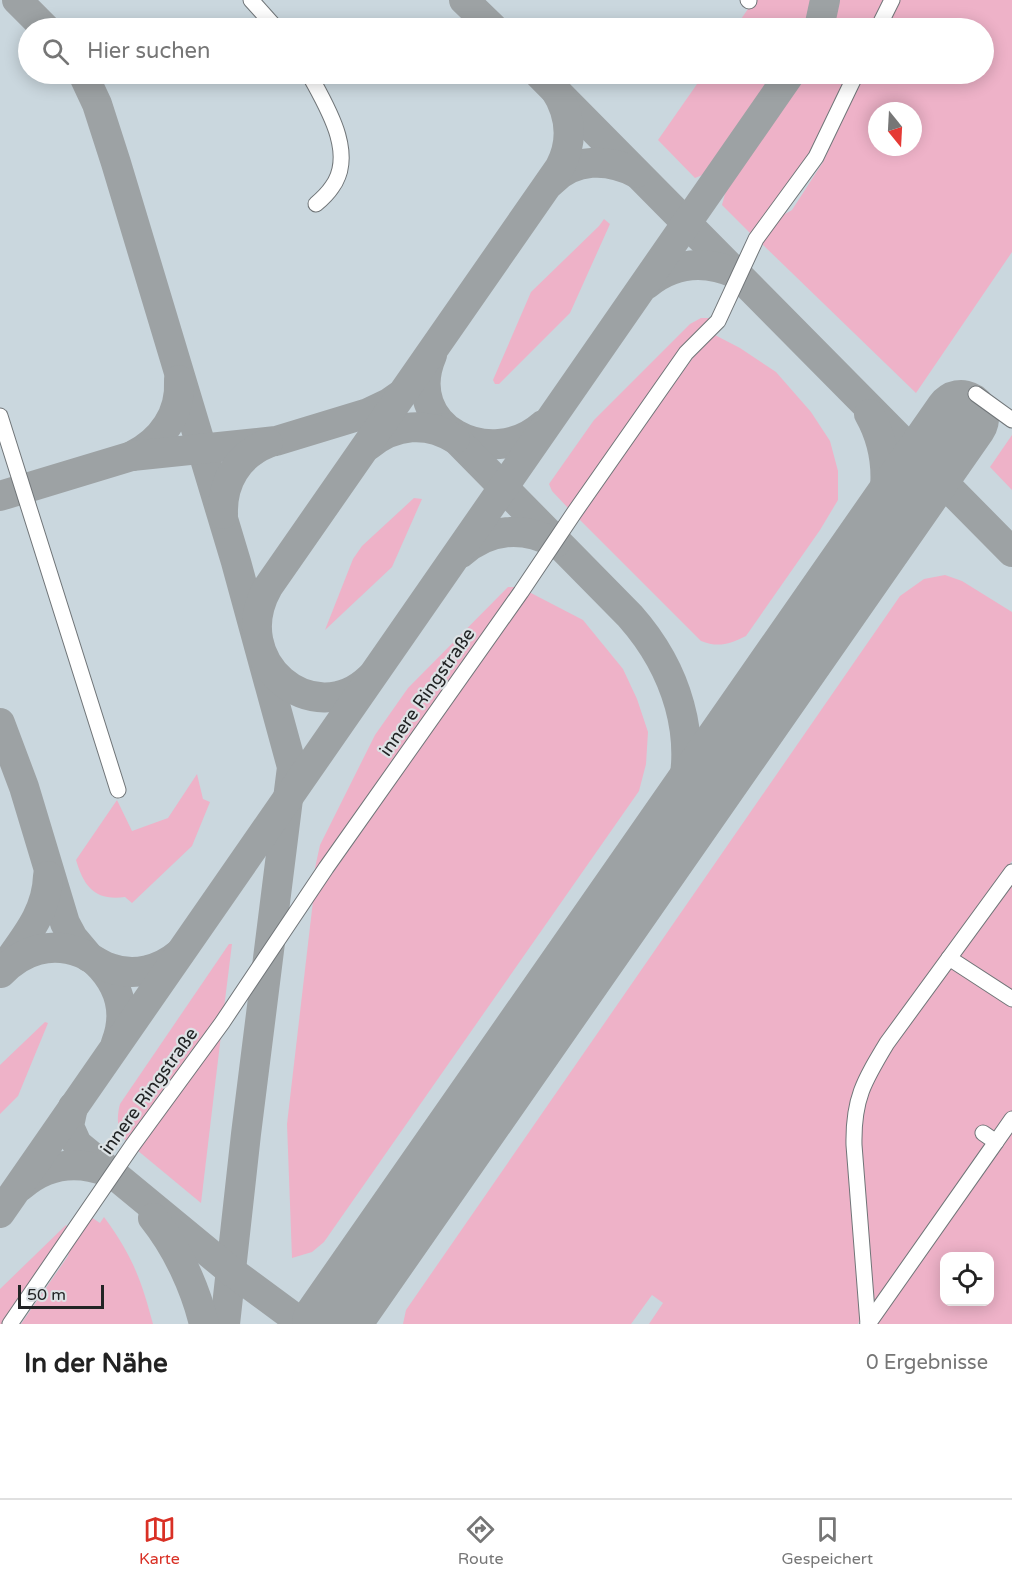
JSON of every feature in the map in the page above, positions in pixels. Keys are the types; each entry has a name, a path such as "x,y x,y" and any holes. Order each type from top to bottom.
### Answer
{"lane":[{"path":"251,0 267,18"},
{"path":"883,18 892,0"},
{"path":"314,84 334,123 340,150 339,175 333,186 316,204"},
{"name":"innere Ringstraße","path":"10,1324 132,1146 222,1023 326,868 521,592 573,513 686,353 718,321 756,239 816,157 851,84"},
{"path":"976,394 1012,420"},
{"path":"0,417 118,790"},
{"path":"1012,872 887,1043 870,1070 857,1101 854,1145 867,1324 1012,1119"},
{"path":"949,958 1012,999"},
{"path":"983,1133 996,1142"}],"shaded area":[{"path":"0,0 1012,0 1012,1324 0,1324"},
{"path":"754,0 812,0 809,18 742,18"},
{"path":"835,0 885,0 876,18 832,18"},
{"path":"900,0 1012,0 1012,252 916,393 760,242 776,219 792,210 823,162 859,84 994,84 994,18 891,18"},
{"path":"697,84 770,84 711,169 705,174 695,178 658,140"},
{"path":"795,84 844,84 809,154 753,236 722,205 727,186"},
{"path":"604,219 610,224 570,313 499,384 495,384 493,380 531,292"},
{"path":"701,318 711,318 694,340 685,343 569,509 552,491 549,484 594,420 690,324"},
{"path":"711,333 740,348 776,372 811,412 830,441 838,471 838,500 820,530 746,636 718,645 701,641 577,517"},
{"path":"1012,435 1012,490 990,467"},
{"path":"414,498 422,499 392,567 325,630 353,559 362,546"},
{"path":"945,575 962,581 1012,612 1012,861 864,1066 852,1096 847,1122 862,1314 858,1324 649,1324 663,1303 652,1295 631,1324 403,1324 406,1310 900,596 924,579"},
{"path":"508,587 517,587 318,871 315,868 320,845 375,735 408,688"},
{"path":"529,592 583,620 623,669 637,699 648,732 646,764 639,791 324,1242 312,1252 292,1258 287,1124 313,901"},
{"path":"197,774 203,799 210,802 192,846 132,903 125,897 106,897 92,890 83,878 76,860 117,800 132,831 168,818"},
{"path":"1012,881 1012,1324 874,1324 988,1144 873,1308 859,1123 875,1072"},
{"path":"229,944 232,944 224,1008 128,1143 118,1125 120,1104"},
{"path":"45,1022 48,1023 18,1096 0,1114 0,1065"},
{"path":"221,1035 201,1203 137,1150"},
{"path":"91,1217 100,1223 104,1217 122,1243 140,1280 153,1324 21,1324 68,1256 70,1247"},
{"path":"66,1225 68,1228 3,1324 0,1324 0,1289"}],"taxiway":[{"path":"17,0 35,18"},
{"path":"464,0 483,18"},
{"path":"821,18 825,0"},
{"path":"88,84 97,104 116,163 236,562 292,767 246,1134 225,1324"},
{"path":"549,84 1012,552"},
{"path":"0,1213 783,84"},
{"path":"370,678 348,693 324,697 302,693 282,681 267,663 258,640 258,614 268,587 560,167 567,147 569,127 564,108 554,88"},
{"path":"551,182 570,168 592,163 614,165 636,173"},
{"path":"647,284 679,267 702,265 737,274"},
{"path":"432,355 426,381 429,403 440,421 456,435 476,442 499,444 522,438 543,425"},
{"path":"132,456 152,443 168,425 177,404 179,380"},
{"path":"0,496 132,456 276,441 368,413 399,396"},
{"path":"858,564 876,528 885,490 883,451 878,432 869,414"},
{"path":"369,445 389,433 411,427 433,429 455,439"},
{"path":"445,428 630,616 660,658 671,681 680,705 685,730 684,781 675,815 647,868"},
{"path":"223,514 225,491 234,471 248,455 268,443"},
{"path":"461,553 483,538 506,532 531,534 555,543"},
{"path":"0,723 24,787 65,923 73,938 89,957"},
{"path":"7,963 40,912 47,889 48,876"},
{"path":"1,973 18,958 48,948 70,949 106,967 128,972 155,968 179,954"},
{"path":"96,962 111,980 119,999 121,1020 116,1043"},
{"path":"73,1107 69,1126 77,1144 231,1271 303,1324"},
{"path":"21,1186 41,1173 62,1166 85,1166 108,1172"},
{"path":"153,1218 170,1242 184,1268 196,1296 204,1324"}],"runway":[{"path":"330,1324 961,418"}]}
